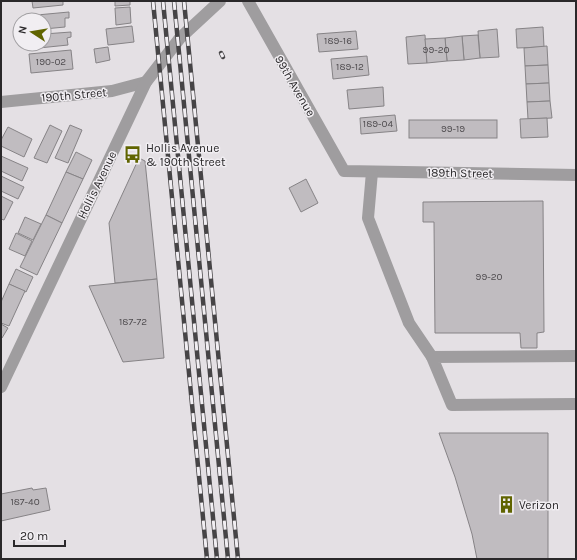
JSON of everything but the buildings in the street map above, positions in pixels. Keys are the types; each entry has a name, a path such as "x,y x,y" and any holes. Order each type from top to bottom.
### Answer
{"street":[{"name":"Hollis Avenue","path":"1,387 146,82 180,38 220,1"},
{"name":"99th Avenue","path":"248,1 344,171"},
{"name":"190th Street","path":"1,102 112,91 146,82"},
{"name":"189th Street","path":"344,171 576,175"},
{"path":"372,172 368,218 409,323 432,357 452,405 576,404"},
{"path":"432,357 576,356"}],"railway":[{"path":"153,1 207,559"},
{"path":"163,1 217,559"},
{"path":"174,1 228,559"},
{"path":"184,1 238,559"},
{"path":"221,53 223,57"}],"place":[{"name":"Hollis Avenue & 190th Street","path":"133,155"},
{"name":"Verizon","path":"506,505"}]}
